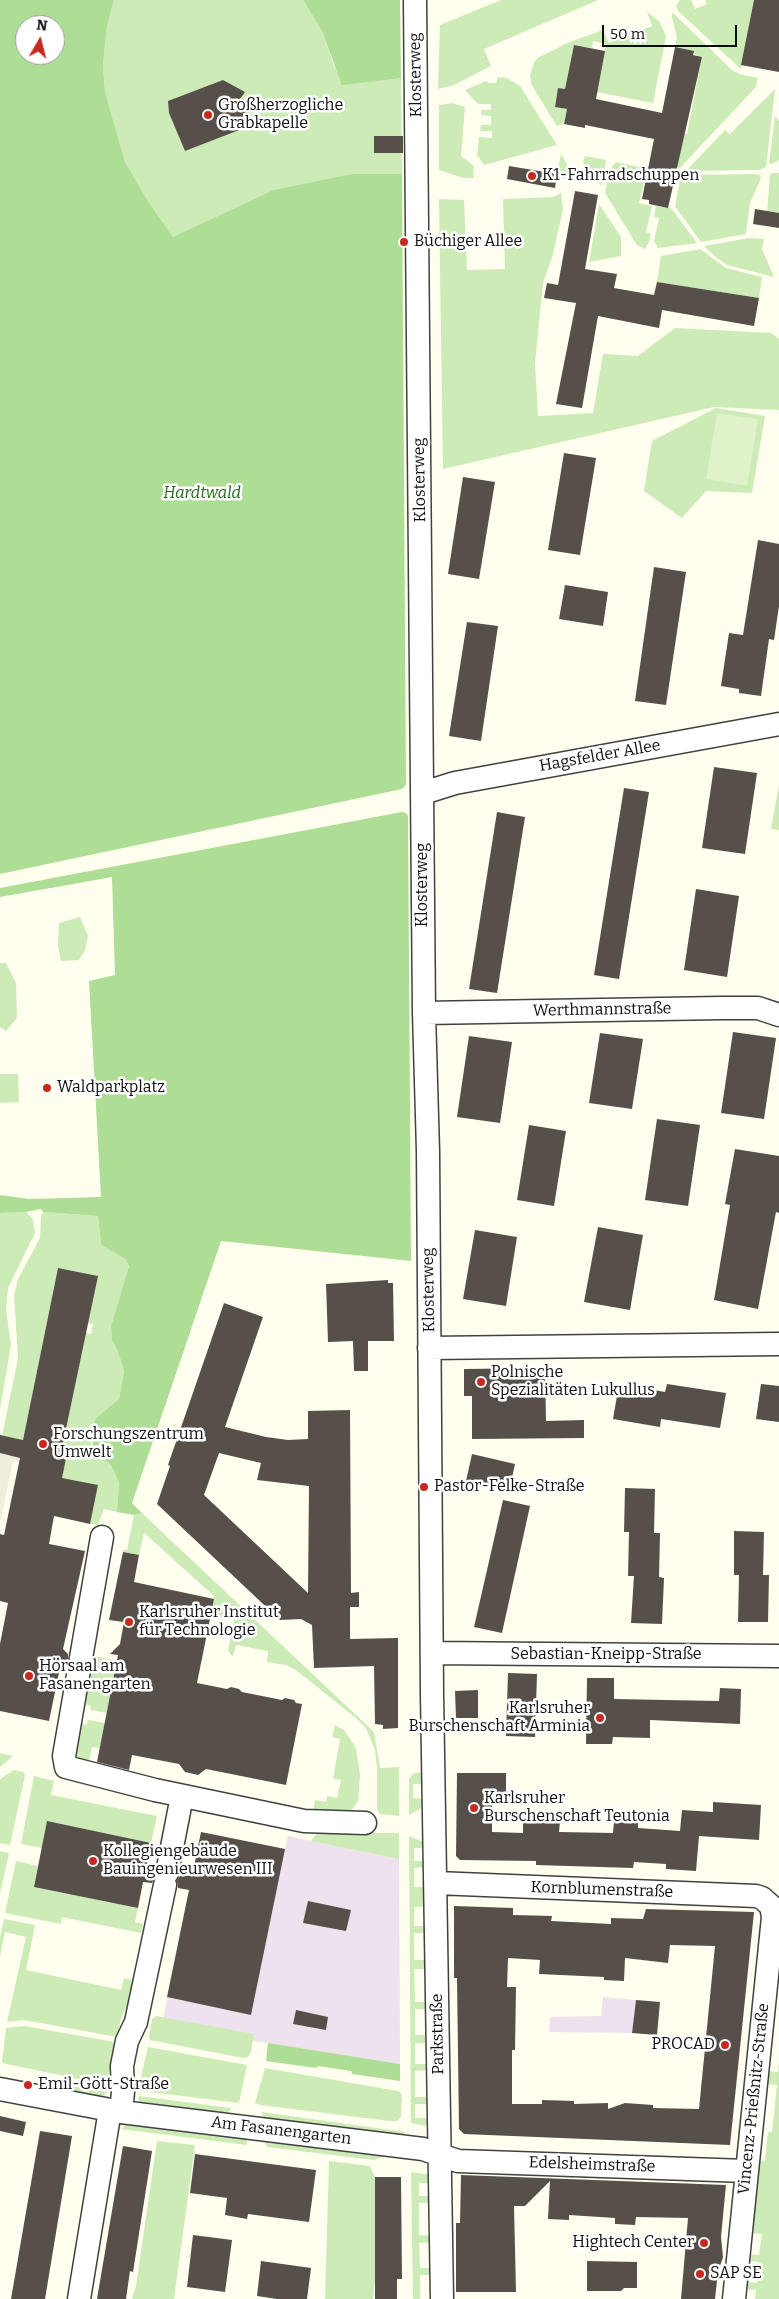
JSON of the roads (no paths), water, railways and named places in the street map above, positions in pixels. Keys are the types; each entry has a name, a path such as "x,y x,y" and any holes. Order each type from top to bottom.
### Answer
{"street":[{"name":"Klosterweg","path":"415,0 424,1013 430,1348 434,1770"},
{"name":"Hagsfelder Allee","path":"423,793 458,782 779,724"},
{"name":"Werthmannstraße","path":"424,1013 758,1008 779,1015"},
{"path":"430,1348 779,1344"},
{"path":"102,1536 64,1762 66,1767 182,1796 304,1821 365,1823"},
{"name":"Sebastian-Kneipp-Straße","path":"432,1653 779,1656"},
{"name":"Parkstraße","path":"434,1770 442,2299"},
{"path":"79,2299 118,2105 134,2067 139,2042 136,2022 182,1796"},
{"name":"Kornblumenstraße","path":"436,1884 756,1896 773,1899"},
{"name":"Vincenz-Prießnitz-Straße","path":"734,2299 773,1917 771,1906 773,1899"},
{"name":"Am Fasanengarten","path":"0,2089 409,2147 440,2155"},
{"name":"Edelsheimstraße","path":"440,2155 458,2161 746,2171"}],"place":[{"name":"Großherzogliche Grabkapelle","path":"208,115"},
{"name":"K1-Fahrradschuppen","path":"532,176"},
{"name":"Büchiger Allee","path":"404,242"},
{"name":"Waldparkplatz","path":"47,1088"},
{"name":"Polnische Spezialitäten Lukullus","path":"481,1382"},
{"name":"Forschungszentrum Umwelt","path":"43,1444"},
{"name":"Pastor-Felke-Straße","path":"424,1487"},
{"name":"Karlsruher Institut für Technologie","path":"129,1622"},
{"name":"Hörsaal am Fasanengarten","path":"29,1676"},
{"name":"Karlsruher Burschenschaft Arminia","path":"600,1718"},
{"name":"Karlsruher Burschenschaft Teutonia","path":"474,1808"},
{"name":"Kollegiengebäude Bauingenieurwesen III","path":"93,1861"},
{"name":"PROCAD","path":"725,2045"},
{"name":"Emil-Gött-Straße","path":"28,2085"},
{"name":"Hightech Center","path":"704,2243"},
{"name":"SAP SE","path":"700,2274"}],"park label":[{"name":"Hardtwald","path":"202,494"}]}
